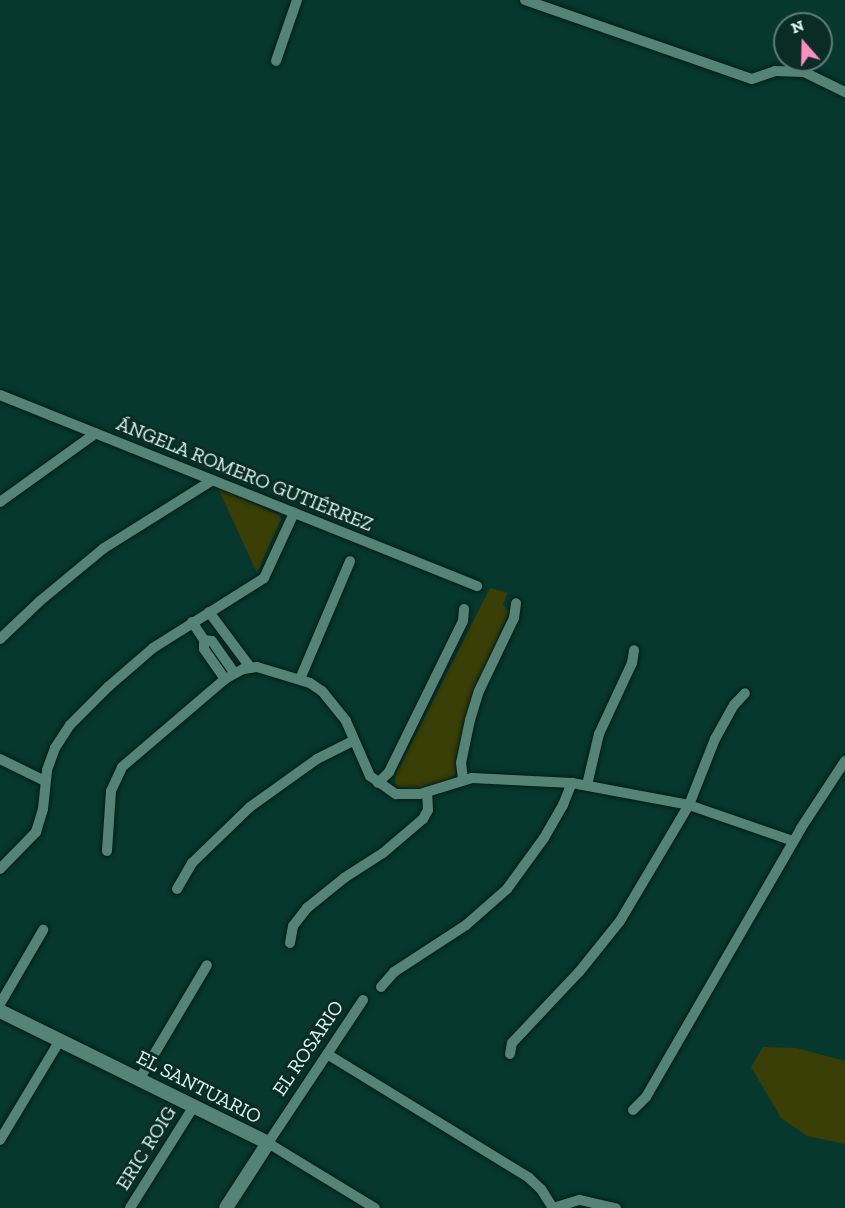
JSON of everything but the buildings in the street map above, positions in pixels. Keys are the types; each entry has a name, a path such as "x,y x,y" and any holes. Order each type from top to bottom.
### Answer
{"street":[{"path":"525,0 752,79 775,71 804,72 845,92"},
{"path":"276,61 293,1"},
{"name":"ÁNGELA ROMERO GUTIÉRREZ","path":"0,395 477,586"},
{"path":"0,502 96,433"},
{"path":"0,639 50,592 104,548 213,480"},
{"path":"0,869 36,832 43,809 45,781 56,748 78,716 153,648 264,578 294,513"},
{"path":"300,679 350,561"},
{"path":"463,779 461,763 470,720 480,691 514,618 516,603"},
{"path":"378,783 389,772 464,621 464,609"},
{"path":"209,612 249,667"},
{"path":"192,622 204,640 214,643 230,676"},
{"path":"587,785 599,734 632,663 634,650"},
{"path":"107,851 111,791 122,767 230,676 249,667 268,669 300,679 322,691 346,722 365,768 378,783 396,794 412,795 427,792 463,779 521,779 572,783 688,805 793,841"},
{"path":"510,1054 512,1043 574,978 611,933 688,805 715,739 734,705 745,693"},
{"path":"177,889 196,858 250,807 317,759 353,741"},
{"path":"0,759 45,781"},
{"path":"633,1110 646,1097 793,841 845,761"},
{"path":"381,987 394,972 466,925 507,889 544,838 563,805 572,783"},
{"path":"290,943 293,926 307,908 352,873 383,853 423,819 428,810 427,792"},
{"path":"0,1004 43,930"},
{"path":"140,1078 207,965"},
{"name":"EL ROSARIO","path":"226,1208 363,1000"},
{"name":"EL SANTUARIO","path":"0,1011 268,1143 375,1208"},
{"path":"0,1140 60,1040"},
{"path":"327,1054 529,1178 541,1189 553,1208 580,1200 616,1208"},
{"name":"ERIC ROIG","path":"129,1208 194,1107"}],"green space":[{"path":"218,488 279,515 281,519 257,573"},
{"path":"490,588 508,593 503,604 509,612 470,702 453,779 424,789 398,788 395,784 395,776"},
{"path":"763,1047 797,1048 845,1061 845,1144 807,1136 781,1118 751,1067"}]}
